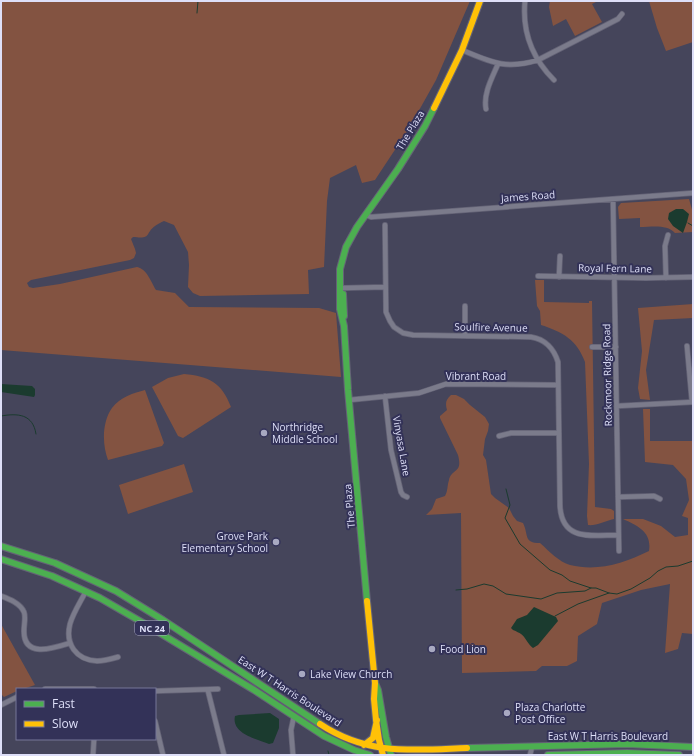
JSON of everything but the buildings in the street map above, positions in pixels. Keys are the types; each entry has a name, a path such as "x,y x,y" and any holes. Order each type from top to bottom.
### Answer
{"main road":[{"name":"The Plaza","path":"344,326 340,309 340,269 350,240 425,126 462,50 480,1"},
{"name":"The Plaza","path":"342,262 345,308 344,326 349,400 376,683 390,752"},
{"name":"East W T Harris Boulevard","path":"1,546 55,563 116,591 163,620 319,724 343,737 390,752 626,744 693,747"},
{"name":"East W T Harris Boulevard","path":"1,559 40,571 86,591 130,614 294,716 322,736 353,750 370,755"},
{"name":"The Plaza","path":"376,683 374,690 380,748 383,755"},
{"path":"364,744 373,739 377,720"},
{"name":"East W T Harris Boulevard","path":"548,755 612,753 679,755"}],"street":[{"path":"525,1 524,22 526,35 531,49 545,70 554,80"},
{"path":"462,50 498,64 517,65 538,60 618,19 622,14"},
{"path":"486,110 485,99 498,64"},
{"name":"James Road","path":"366,215 372,217 693,193"},
{"name":"Rockmoor Ridge Road","path":"613,199 619,551"},
{"name":"Soulfire Avenue","path":"385,225 385,308 392,324 400,331 413,335 527,337 541,340 552,349 557,359 560,510 564,524 571,531 580,535 618,535"},
{"path":"666,278 665,246 668,235"},
{"path":"559,277 560,256"},
{"name":"Royal Fern Lane","path":"538,276 614,278 693,277"},
{"path":"343,288 385,287"},
{"path":"464,336 465,306"},
{"path":"592,347 616,346"},
{"path":"617,406 692,402 687,346"},
{"name":"Vibrant Road","path":"349,400 419,393 446,384 558,385"},
{"name":"Vinyasa Lane","path":"385,396 391,450 401,492 407,497"},
{"path":"499,436 511,433 559,433"},
{"path":"618,497 654,496 660,499"},
{"path":"86,591 71,622 69,632 70,643 76,653 88,660 102,660 118,657"},
{"path":"1,596 15,602 23,610 25,617 24,635 29,646 43,650 70,643"},
{"path":"156,690 208,691 218,689"},
{"path":"208,691 224,755"},
{"path":"1,704 16,697"},
{"path":"293,755 291,730 294,716"},
{"path":"156,727 163,755"},
{"path":"93,755 94,740"},
{"path":"530,755 532,747"}],"shaded area":[{"path":"1,1 470,1 436,80 408,130 375,180 362,183 356,165 330,178 327,201 324,267 308,270 309,294 200,296 193,293 188,287 188,252 174,225 164,221 155,226 146,237 133,237 131,239 136,253 134,258 130,260 31,280 27,283 29,287 33,288 60,284 137,267 146,273 156,290 175,293 189,307 319,308 336,313 341,377 1,350"},
{"path":"550,1 598,1 592,4 602,22 575,36 566,19 553,26 549,7"},
{"path":"649,1 693,1 693,42 666,51"},
{"path":"689,199 693,213 693,232 675,233 664,227 640,227 640,218 619,219 618,207 621,203"},
{"path":"676,209 683,209 689,214 683,233 673,226 668,219 669,213"},
{"path":"535,280 544,280 544,302 589,303 589,301 592,301 595,507 611,509 614,511 614,519 597,524 588,525 587,516 589,464 585,362 582,354 573,342 562,334 541,325 540,311 537,306"},
{"path":"693,304 693,318 654,320 646,370 650,400 640,399 638,388 642,351 638,308"},
{"path":"184,374 201,377 214,382 223,392 231,407 183,438 178,436 152,387 168,378"},
{"path":"1,384 32,386 35,389 35,395 34,397 1,392"},
{"path":"145,390 164,443 162,446 108,460 104,433 106,420 112,408 123,398"},
{"path":"451,395 456,395 464,399 485,417 489,424 483,455 486,460 491,494 509,508 517,521 523,523 527,538 531,542 540,543 566,564 580,567 601,567 620,563 649,551 648,539 643,530 623,519 643,519 661,526 675,537 688,535 688,518 682,516 689,500 686,479 673,465 645,462 643,409 650,409 650,441 693,441 693,634 682,633 678,649 665,653 670,584 641,590 602,603 597,624 578,636 577,661 567,666 542,666 536,671 462,673 461,513 426,515 432,509 436,499 445,496 450,476 459,465 458,455 440,418 440,416 447,410 446,401"},
{"path":"184,464 193,492 128,514 119,485"},
{"path":"534,607 556,617 558,621 538,645 533,648 523,636 511,628 517,619 527,615"},
{"path":"1,624 35,685 26,688 16,688 16,691 4,697 1,694"},
{"path":"270,713 279,719 279,728 273,743 269,744 246,735 237,727 235,722 235,716"}],"waterway":[{"path":"197,13 198,1"},
{"path":"688,223 693,226"},
{"path":"1,416 24,416 32,422 36,434"},
{"path":"506,489 510,505 505,518 520,544 550,570 562,575 570,581 617,594 631,589 666,567 678,566 693,561"},
{"path":"456,590 467,589 484,584 493,586 506,594 541,599 557,593 585,591 591,588"},
{"path":"555,616 578,604 609,593"},
{"path":"328,751 329,755"}],"traffic: fast":[{"path":"367,601 348,390 344,326 340,309 340,269 346,247 357,227 398,169 425,126 434,108"},
{"path":"343,294 344,316"},
{"path":"1,546 55,563 116,591 163,620 320,724"},
{"path":"1,559 52,576 100,598 254,690 324,736 354,750 370,755"},
{"path":"375,683 378,690 386,737 391,755"},
{"path":"467,748 627,744 693,747"},
{"path":"548,755 627,753 679,755"}],"traffic: slow":[{"path":"434,108 462,50 480,1"},
{"path":"367,601 375,683 374,699 376,720 383,755"},
{"path":"364,745 373,738 377,720"},
{"path":"320,724 356,742 391,749 428,750 467,748"}],"place":[{"name":"Northridge Middle School","path":"264,433"},
{"name":"Grove Park Elementary School","path":"276,542"},
{"name":"Food Lion","path":"432,649"},
{"name":"Lake View Church","path":"302,674"},
{"name":"Plaza Charlotte Post Office","path":"507,713"}]}
